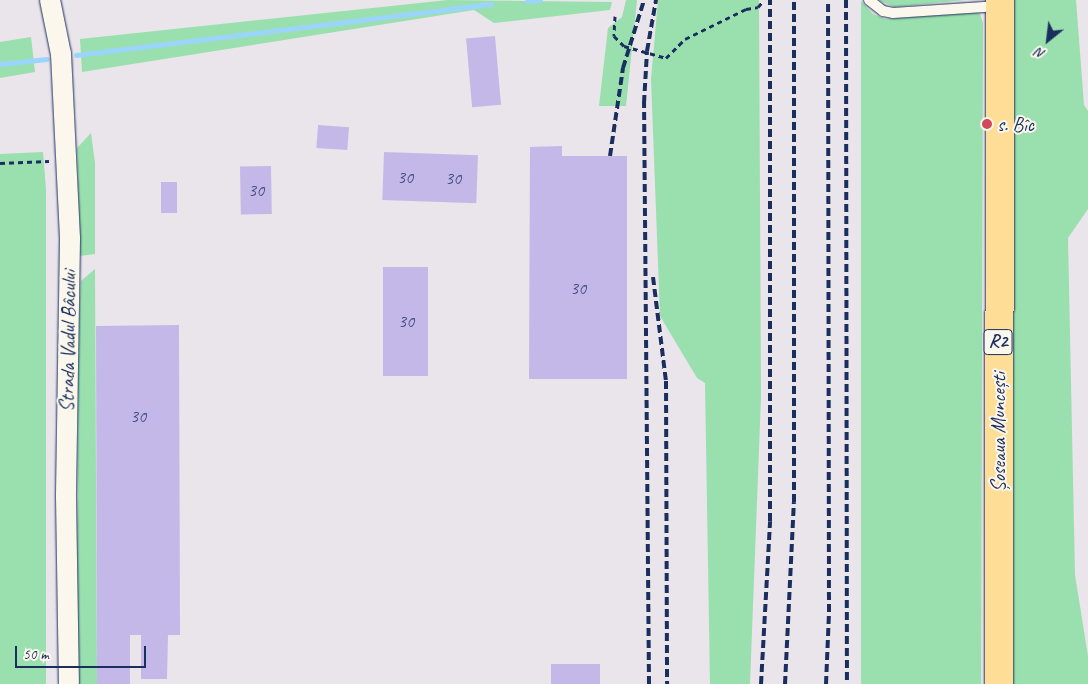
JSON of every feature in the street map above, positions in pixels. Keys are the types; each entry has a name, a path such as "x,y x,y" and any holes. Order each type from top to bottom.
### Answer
{"main road":[{"name":"Șoseaua Muncești","path":"998,684 1000,3"}],"street":[{"name":"Strada Vadul Bâcului","path":"50,0 61,54 67,160 69,684"}],"lane":[{"path":"869,0 883,11 893,14 1000,3"}],"path":[{"path":"615,16 614,36 624,46 666,58 685,39 746,9 758,7 764,0"},
{"path":"0,163 67,160"}],"green space":[{"path":"448,0 612,2 610,10 494,23 474,10 82,72 80,39"},
{"path":"626,0 637,0 626,106 599,106 608,28 622,17"},
{"path":"658,0 759,0 761,397 750,684 710,684 705,383 697,378 660,316 651,79"},
{"path":"878,0 965,0 895,7"},
{"path":"1014,0 1076,0 1084,105 1088,111 1088,209 1068,238 1075,575 1088,656 1088,684 1009,684"},
{"path":"861,1 873,14 885,19 973,12 980,14 983,23 981,684 861,684"},
{"path":"31,37 35,72 0,78 0,42"},
{"path":"91,133 95,163 95,254 80,256 77,148"},
{"path":"43,152 46,189 46,684 0,684 0,154"},
{"path":"95,269 97,684 77,684 78,336 81,281"}],"building":[{"path":"495,36 501,105 472,107 466,39"},
{"path":"318,125 349,127 347,150 316,148"},
{"path":"562,146 562,156 627,156 627,379 529,379 530,147"},
{"path":"384,152 478,155 476,203 382,200"},
{"path":"271,166 272,214 241,215 240,167"},
{"path":"161,182 177,182 177,213 161,213"},
{"path":"383,267 428,267 428,376 383,376"},
{"path":"179,325 180,635 168,635 167,679 141,679 141,635 130,635 130,684 97,684 96,326"},
{"path":"551,664 600,664 600,684 551,684"}],"waterway":[{"path":"527,1 540,0"},
{"path":"76,55 491,4"},
{"path":"0,64 47,59"}],"railway":[{"path":"610,156 623,68 644,0"},
{"path":"649,684 644,103 647,51 656,0"},
{"path":"761,684 770,521 770,0"},
{"path":"785,684 794,502 794,0"},
{"path":"826,684 829,612 828,0"},
{"path":"846,0 847,684"},
{"path":"653,277 666,381 667,684"}],"place":[{"name":"s. Bîc","path":"987,124"}]}
